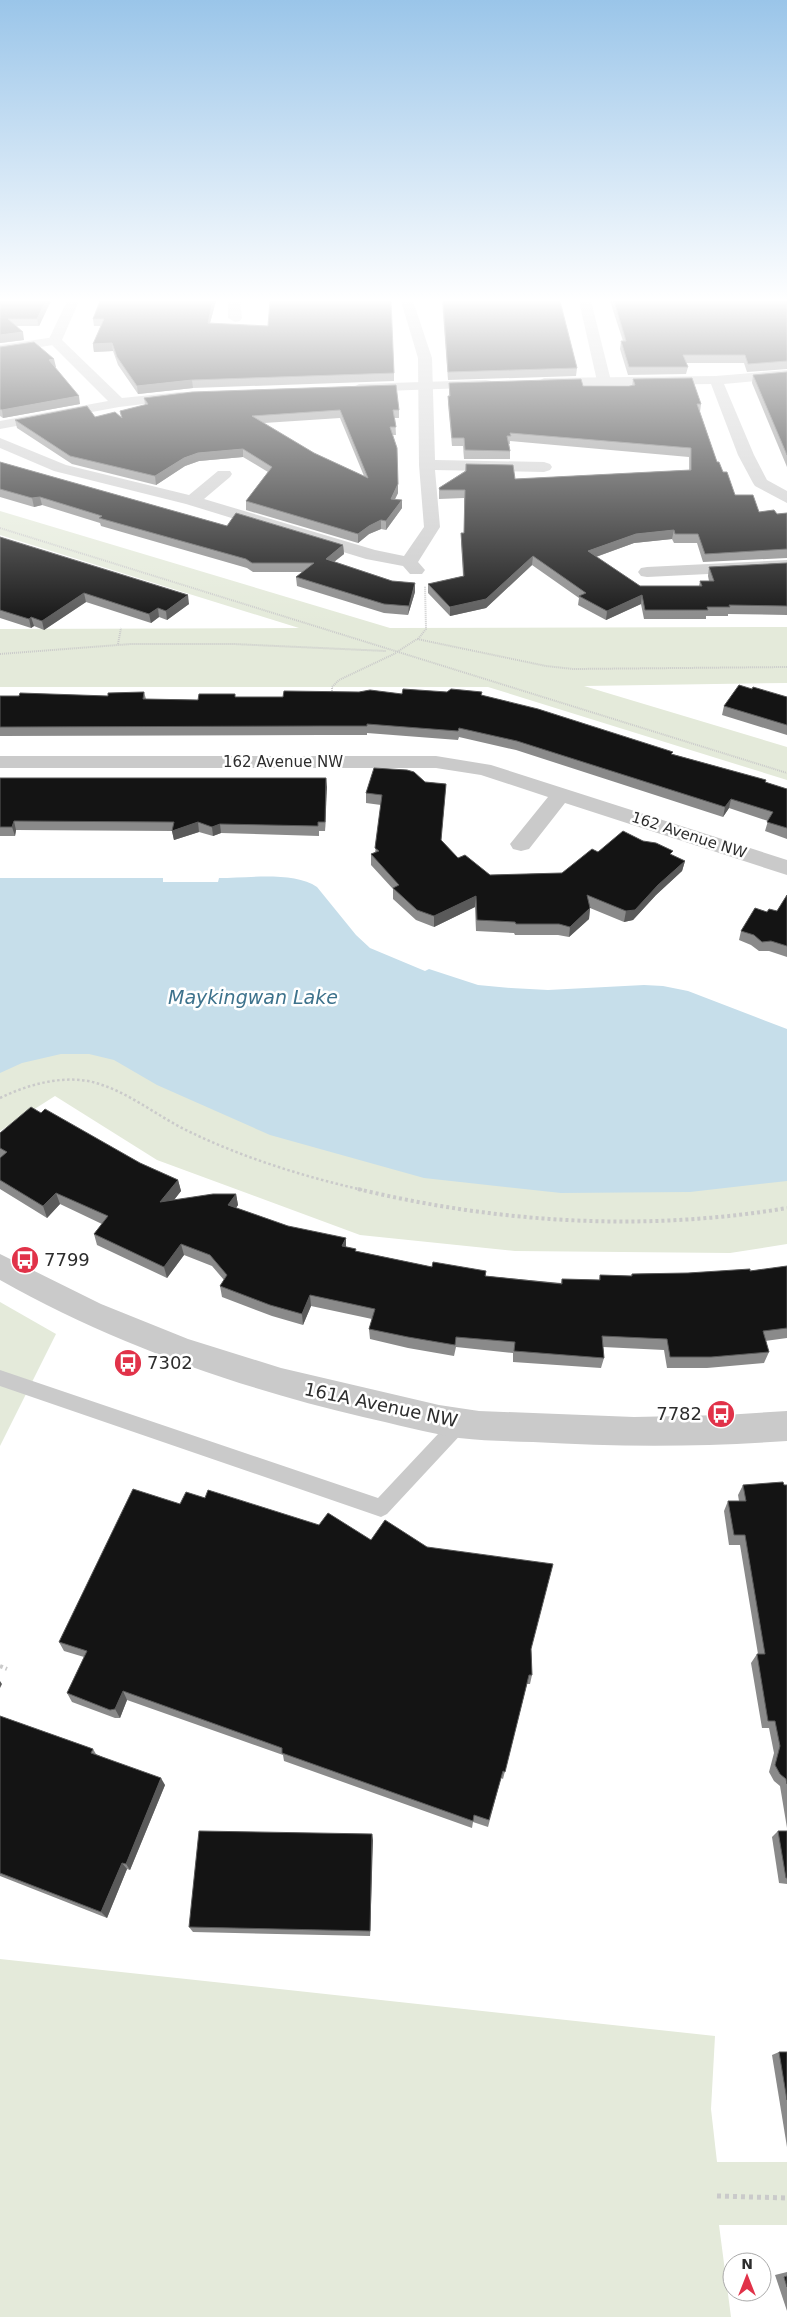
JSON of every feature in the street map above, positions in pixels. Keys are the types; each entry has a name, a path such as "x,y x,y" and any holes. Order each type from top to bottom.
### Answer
{"street":[{"path":"0,425 90,409"},
{"path":"0,442 60,468 192,501 412,566 432,527 427,465 427,409"},
{"path":"728,409 746,455 761,483 787,498"},
{"path":"427,465 544,467"},
{"path":"192,501 224,474"},
{"path":"647,572 787,565"},
{"name":"162 Avenue NW","path":"0,762 436,762 484,769 787,868"},
{"path":"521,844 562,793"},
{"name":"161A Avenue NW","path":"0,1266 42,1290 116,1325 182,1352 349,1400 460,1423 667,1433 787,1426"}],"lane":[{"path":"0,1378 381,1508 460,1423"}],"path":[{"path":"0,528 396,653 787,773"},
{"path":"332,696 332,687 339,680 396,653 418,639 426,630 425,582 412,566"},
{"path":"118,644 121,628"},
{"path":"418,639 546,666 573,669 787,667"},
{"path":"0,654 118,644 233,644 396,653"},
{"path":"0,1098 14,1091 43,1082 76,1080 99,1084 126,1096 172,1123 246,1154 364,1191 443,1208 623,1222 715,1218 787,1208"},
{"path":"0,1666 7,1669"},
{"path":"717,2196 787,2198"}],"green space":[{"path":"0,511 390,628 787,627 787,683 584,686 787,747 787,780 488,687 0,687 0,629 299,628 0,535"},
{"path":"72,1035 787,1129 787,1244 730,1253 515,1251 360,1235 157,1160 55,1096 0,1131 0,1046"},
{"path":"0,1302 56,1334 0,1446"},
{"path":"0,1959 715,2036 711,2109 717,2162 787,2162 787,2225 719,2225 723,2252 722,2302 729,2302 731,2317 0,2317"}],"water":[{"name":"Maykingwan Lake","path":"270,876 296,879 317,887 356,935 370,948 425,971 429,969 478,985 511,988 548,990 644,985 663,986 688,991 787,1029 787,1181 690,1192 561,1193 424,1178 270,1135 157,1085 114,1060 89,1054 61,1054 22,1063 0,1073 0,878 163,878 163,882 218,882 219,878"}],"building":[{"path":"71,409 89,409 95,417 115,412 122,418 120,411 127,409 399,409 393,410 396,427 390,427 397,448 398,484 391,499 402,500 386,521 381,520 358,534 246,501 272,467 243,449 198,453 184,458 155,476 70,456 15,420","holes":["340,410 368,478 314,453 252,416"]},
{"path":"449,409 699,409 717,462 719,462 723,472 727,472 735,495 753,495 759,512 774,510 777,514 787,513 787,549 705,554 698,534 675,534 674,530 636,534 588,551 640,586 702,586 700,581 714,581 709,567 787,563 787,606 729,605 730,607 707,607 708,610 645,610 642,595 607,611 579,596 586,593 533,556 486,599 450,607 428,584 464,576 461,533 464,533 465,490 440,490 439,488 466,471 466,464 513,465 515,479 691,470 691,448 510,433 511,436 507,436 510,451 465,450 464,438 452,438"},
{"path":"768,409 787,409 787,455"},
{"path":"0,462 227,526 236,513 343,545 326,559 392,581 415,583 409,606 384,604 296,577 314,563 252,563 246,559 99,518 102,516 40,497 32,498 0,489"},
{"path":"0,537 188,595 166,611 158,608 149,614 84,593 42,621 31,617 29,619 0,610"},
{"path":"739,685 787,697 787,725 724,706"},
{"path":"403,689 447,692 451,689 482,692 481,695 538,709 673,752 671,754 766,780 765,782 787,789 787,828 767,822 773,812 731,799 725,807 517,741 459,728 458,731 367,724 367,726 0,727 0,696 19,696 20,693 108,696 108,693 144,692 143,699 198,700 199,694 235,694 235,697 283,697 284,691 359,692 370,690 402,694"},
{"path":"374,768 407,770 414,772 425,782 446,784 441,840 458,858 465,855 490,875 562,873 592,849 598,852 623,831 643,841 656,843 673,851 670,854 685,861 658,885 635,910 626,911 587,895 590,908 570,927 559,924 516,924 515,922 477,920 476,896 434,916 417,910 393,888 399,885 371,854 379,851 375,848 382,795 366,793"},
{"path":"0,778 326,778 325,822 318,822 318,826 220,824 212,827 198,822 172,831 174,822 14,821 12,827 0,827"},
{"path":"787,895 787,946 771,941 762,942 754,935 741,931 755,908 767,912 769,909 777,911"},
{"path":"31,1107 41,1113 45,1109 140,1163 178,1180 160,1202 213,1194 236,1194 228,1205 288,1226 346,1238 342,1246 356,1249 355,1251 432,1267 433,1262 486,1271 485,1276 562,1284 562,1279 600,1280 600,1275 632,1276 632,1274 750,1269 750,1271 787,1266 787,1328 763,1331 769,1352 711,1357 670,1357 667,1339 602,1336 604,1358 514,1351 515,1342 456,1337 455,1345 369,1329 375,1309 310,1295 302,1314 270,1305 220,1286 227,1275 210,1255 181,1244 164,1267 94,1234 108,1216 56,1193 43,1206 0,1180 0,1158 7,1152 0,1148 0,1133"},
{"path":"783,1482 784,1485 787,1485 787,1784 786,1779 780,1774 775,1765 780,1746 775,1721 768,1721 757,1654 765,1654 745,1535 734,1535 728,1501 746,1501 743,1485"},
{"path":"133,1489 180,1504 186,1492 205,1498 208,1490 319,1525 328,1513 371,1540 385,1520 427,1547 553,1564 531,1649 532,1675 529,1675 505,1772 503,1771 489,1820 474,1815 473,1821 282,1753 282,1748 123,1691 115,1709 110,1710 67,1693 87,1651 59,1642"},
{"path":"0,1716 93,1749 91,1753 161,1778 126,1864 122,1863 101,1912 0,1873"},
{"path":"199,1831 372,1834 370,1931 189,1927"},
{"path":"778,1831 787,1831 787,1878 786,1878"},
{"path":"779,2052 787,2052 787,2100"},
{"path":"787,2276 787,2287 784,2277"}],"place":[{"name":"7799","path":"25,1260"},
{"name":"7302","path":"128,1363"},
{"name":"7782","path":"721,1414"}]}
